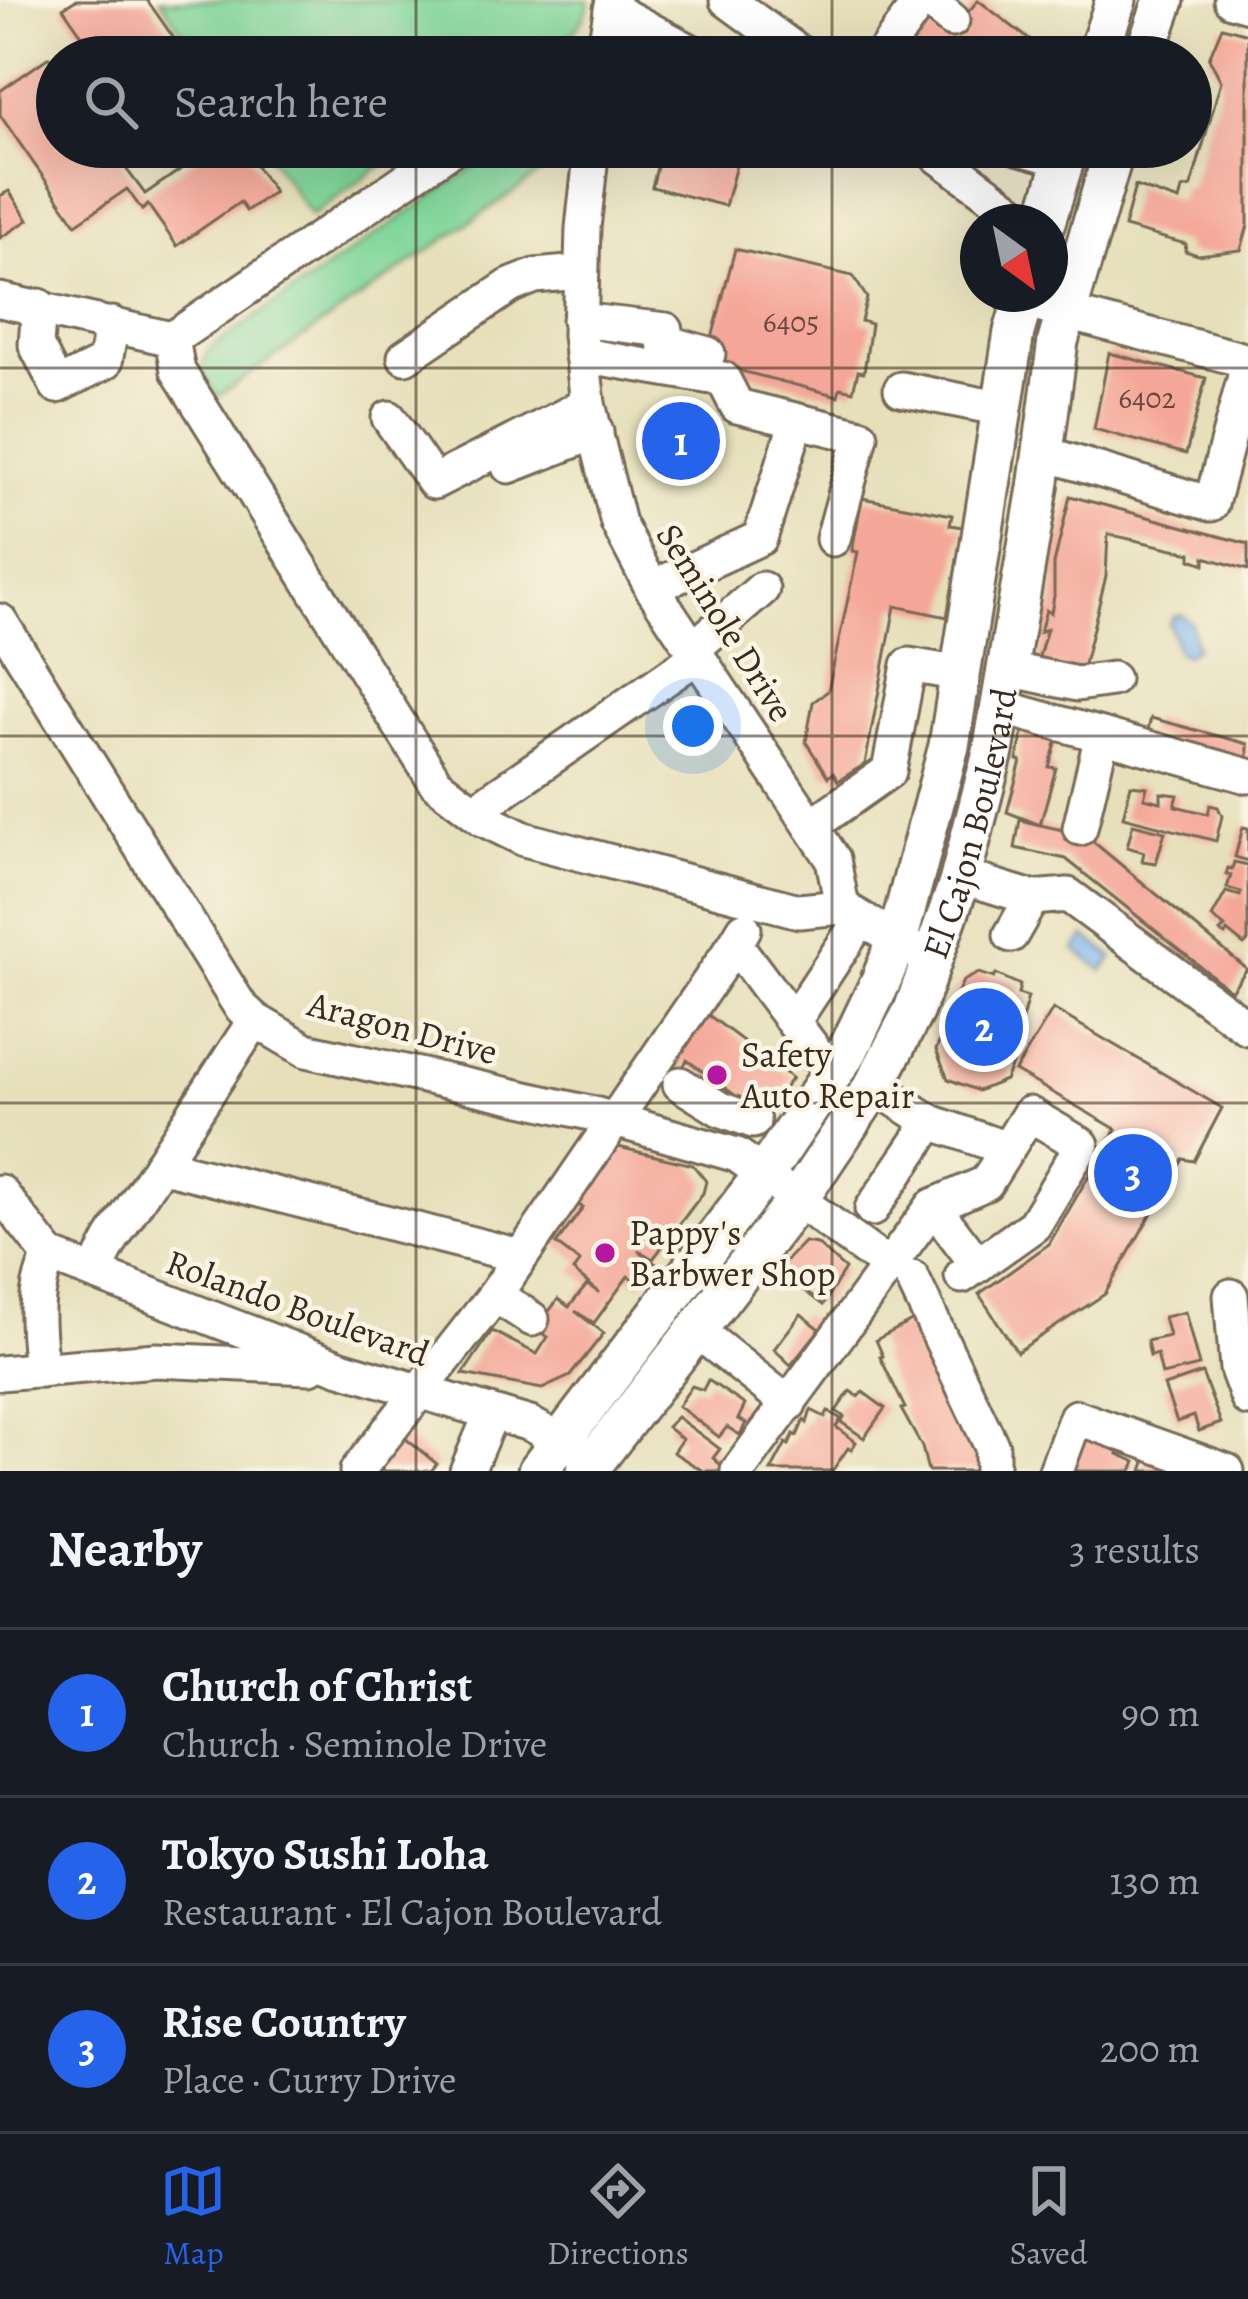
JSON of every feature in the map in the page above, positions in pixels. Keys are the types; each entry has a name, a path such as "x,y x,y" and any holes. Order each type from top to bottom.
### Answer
{"main road":[{"path":"1104,36 1117,0"},
{"path":"1151,36 1164,0"},
{"path":"1051,204 1062,168"},
{"name":"El Cajon Boulevard","path":"1068,240 1104,168"},
{"name":"El Cajon Boulevard","path":"549,1456 765,1174 848,1050 897,941 949,746 1020,312"},
{"name":"El Cajon Boulevard","path":"597,1467 798,1198 874,1086 914,1010 961,876 1004,688 1065,313"}],"street":[{"path":"727,0 776,36"},
{"path":"1231,0 1248,4"},
{"path":"607,36 612,5 665,36"},
{"path":"903,36 934,7"},
{"path":"0,301 172,339 423,168"},
{"name":"Seminole Drive","path":"590,168 579,320 592,418 618,523 652,588 833,859 851,913"},
{"path":"957,168 1004,204"},
{"path":"405,358 510,286 535,276 580,272"},
{"path":"39,306 36,345 57,386 105,362 112,324"},
{"path":"1043,453 1211,504 1247,359 1065,313"},
{"path":"579,320 666,330 664,342 708,354"},
{"path":"172,339 178,370 436,782 474,811 524,839 799,911 851,913 934,960"},
{"path":"582,355 723,379 737,406 861,436 833,539"},
{"path":"901,389 1004,409"},
{"path":"389,418 434,482 592,418"},
{"path":"491,473 592,418"},
{"path":"652,588 760,538 797,421"},
{"path":"474,811 695,652 762,590"},
{"name":"Aragon Drive","path":"0,622 240,1006 255,1020 306,1050 615,1119 737,1155 902,1273"},
{"path":"811,826 889,771 909,665 962,674"},
{"path":"1004,688 1112,679"},
{"path":"1004,688 1102,735 1248,776"},
{"path":"1080,828 1102,735"},
{"path":"961,876 1033,898 1068,895 1248,1028"},
{"path":"1011,934 1033,898"},
{"path":"357,1471 422,1394 495,1295 760,901"},
{"path":"793,1022 851,913"},
{"path":"735,944 832,1074"},
{"path":"94,1273 112,1238 255,1020"},
{"path":"680,1084 721,1109 753,1121"},
{"path":"874,1086 931,1122 1007,1149"},
{"path":"705,1145 721,1109"},
{"path":"738,1471 789,1403 902,1273 933,1206 986,1183 1029,1114 1082,1145 1034,1225 970,1270 933,1206"},
{"path":"872,1208 931,1122"},
{"path":"160,1165 520,1256"},
{"path":"0,1193 50,1256 38,1280 41,1370"},
{"name":"Rolando Boulevard","path":"50,1256 341,1368 530,1424 549,1456 597,1467"},
{"path":"902,1273 992,1447 992,1471"},
{"path":"495,1295 532,1319"},
{"path":"1232,1296 1237,1370 1248,1400"},
{"path":"696,1330 789,1403"},
{"path":"0,1373 156,1360 341,1368"},
{"path":"467,1471 491,1414"},
{"path":"1056,1471 1076,1417 1227,1471"}],"green space":[{"path":"160,0 590,0 578,27 568,36 185,36"},
{"path":"278,168 378,168 311,216"},
{"path":"473,168 548,168 217,397 201,369 209,349"}],"water":[{"path":"1182,615 1191,623 1196,647 1185,655 1177,650 1169,625 1173,617"},
{"path":"1085,936 1113,957 1103,971 1075,950"}],"building":[{"path":"76,0 147,0 172,36 82,36 63,8"},
{"path":"978,0 1025,36 949,36"},
{"path":"915,14 944,36 902,36"},
{"path":"1222,27 1248,34 1248,225 1241,250 1198,255 1185,251 1186,244 1124,227 1135,186 1179,201 1182,189 1191,187 1196,168 1212,168 1212,113 1221,81 1212,64"},
{"path":"36,66 36,167 0,115 0,91"},
{"path":"37,168 126,168 145,194 183,168 257,168 274,192 246,211 240,202 177,246 148,205 142,210 127,189 76,224"},
{"path":"657,168 735,168 725,206 652,187"},
{"path":"9,191 28,220 0,238 0,196"},
{"path":"735,249 853,276 867,298 861,321 871,324 864,372 858,371 853,391 840,388 838,396 706,362"},
{"path":"1109,353 1206,378 1186,454 1094,429"},
{"path":"1070,496 1248,544 1248,570 1205,557 1205,564 1191,559 1191,553 1108,534 1106,576 1082,672 1037,663 1047,629 1040,632 1046,610 1051,613 1054,564"},
{"path":"862,498 952,515 950,525 963,527 947,617 895,606 865,764 838,781 833,773 828,777 806,742 813,702 828,691 858,552 852,551"},
{"path":"1151,718 1248,744 1248,761 1147,734"},
{"path":"1024,727 1058,736 1049,767 1056,768 1040,825 1007,812 1021,761 1017,760"},
{"path":"1131,785 1147,787 1144,798 1161,802 1161,793 1178,795 1175,806 1208,814 1210,805 1218,807 1222,816 1216,841 1123,817"},
{"path":"1020,820 1085,835 1247,969 1231,991 1066,859 1015,848"},
{"path":"1133,824 1165,832 1156,863 1142,861 1144,852 1127,847"},
{"path":"1243,827 1248,828 1248,861 1235,857"},
{"path":"1234,862 1248,865 1248,941 1244,945 1227,931 1225,935 1220,932 1225,927 1212,917 1226,892 1240,896 1241,892 1227,888 1231,875 1226,874"},
{"path":"979,973 994,978 996,974 1020,985 1018,994 1028,997 1017,1037 1010,1033 1018,1051 1005,1080 978,1091 948,1079 936,1050 948,1021 954,1019 949,1011 963,981"},
{"path":"699,1008 792,1078 763,1116 687,1060 674,1083 652,1067"},
{"path":"1053,1009 1222,1108 1194,1161 1183,1159 1105,1294 1017,1352 979,1294 1049,1244 1116,1129 1015,1071"},
{"path":"606,1144 693,1165 706,1181 703,1193 653,1259 638,1250 656,1264 639,1284 628,1276 594,1323 575,1311 604,1333 570,1376 542,1389 463,1374 492,1331 537,1354 548,1337 536,1329 558,1299 569,1307 587,1285 600,1293 573,1271 580,1262 556,1244 583,1208 568,1196"},
{"path":"804,1242 817,1244 845,1269 823,1305 777,1270"},
{"path":"1185,1312 1199,1366 1162,1375 1157,1354 1150,1356 1147,1341 1169,1336 1164,1317"},
{"path":"801,1314 820,1329 791,1365 774,1349"},
{"path":"921,1316 971,1430 981,1471 928,1471 922,1447 880,1357 876,1340"},
{"path":"1202,1373 1221,1423 1199,1431 1194,1416 1177,1422 1164,1386"},
{"path":"708,1380 745,1405 738,1419 746,1423 740,1435 727,1427 719,1437 678,1406 692,1386 703,1390"},
{"path":"850,1391 859,1397 863,1392 885,1408 864,1438 841,1422 844,1417 836,1411"},
{"path":"811,1410 825,1417 828,1411 841,1419 836,1427 856,1442 851,1450 832,1471 771,1471 786,1443 797,1436 804,1420 807,1423"},
{"path":"677,1417 720,1449 713,1458 728,1471 703,1471 673,1452 682,1439 667,1427"},
{"path":"1088,1431 1136,1462 1132,1471 1070,1471"},
{"path":"400,1434 437,1464 431,1471 370,1471"},
{"path":"1149,1450 1213,1471 1142,1471"}],"place":[{"name":"Church of Christ","path":"681,441"},
{"name":"Tokyo Sushi Loha","path":"984,1027"},
{"name":"Safety Auto Repair","path":"717,1075"},
{"name":"Rise Country","path":"1133,1173"},
{"name":"Pappy's Barbwer Shop","path":"605,1253"}]}
